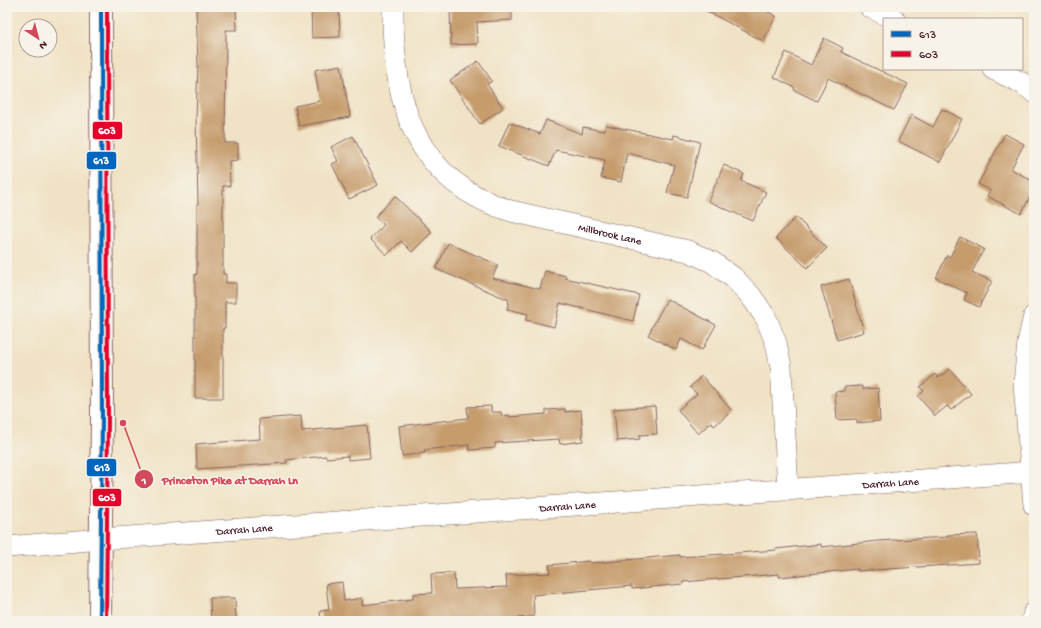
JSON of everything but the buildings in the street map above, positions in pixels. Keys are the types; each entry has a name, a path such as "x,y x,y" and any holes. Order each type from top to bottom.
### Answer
{"main road":[{"path":"100,621 102,418 101,7"}],"street":[{"name":"Millbrook Lane","path":"393,7 396,70 404,108 416,137 432,161 452,181 474,196 495,206 511,211 688,251 712,262 734,278 751,296 766,318 776,343 781,367 788,489"},
{"path":"995,70 1034,92"},
{"path":"1034,316 1028,342 1024,384 1034,505"},
{"name":"Darrah Lane","path":"7,547 1032,472"},
{"path":"1032,621 1034,612"}],"transit line":[{"name":"613","path":"100,621 102,418 101,7"},
{"name":"603","path":"106,621 108,418 107,7"}],"place":[{"name":"Princeton Pike at Darrah Ln","path":"123,423"}]}
